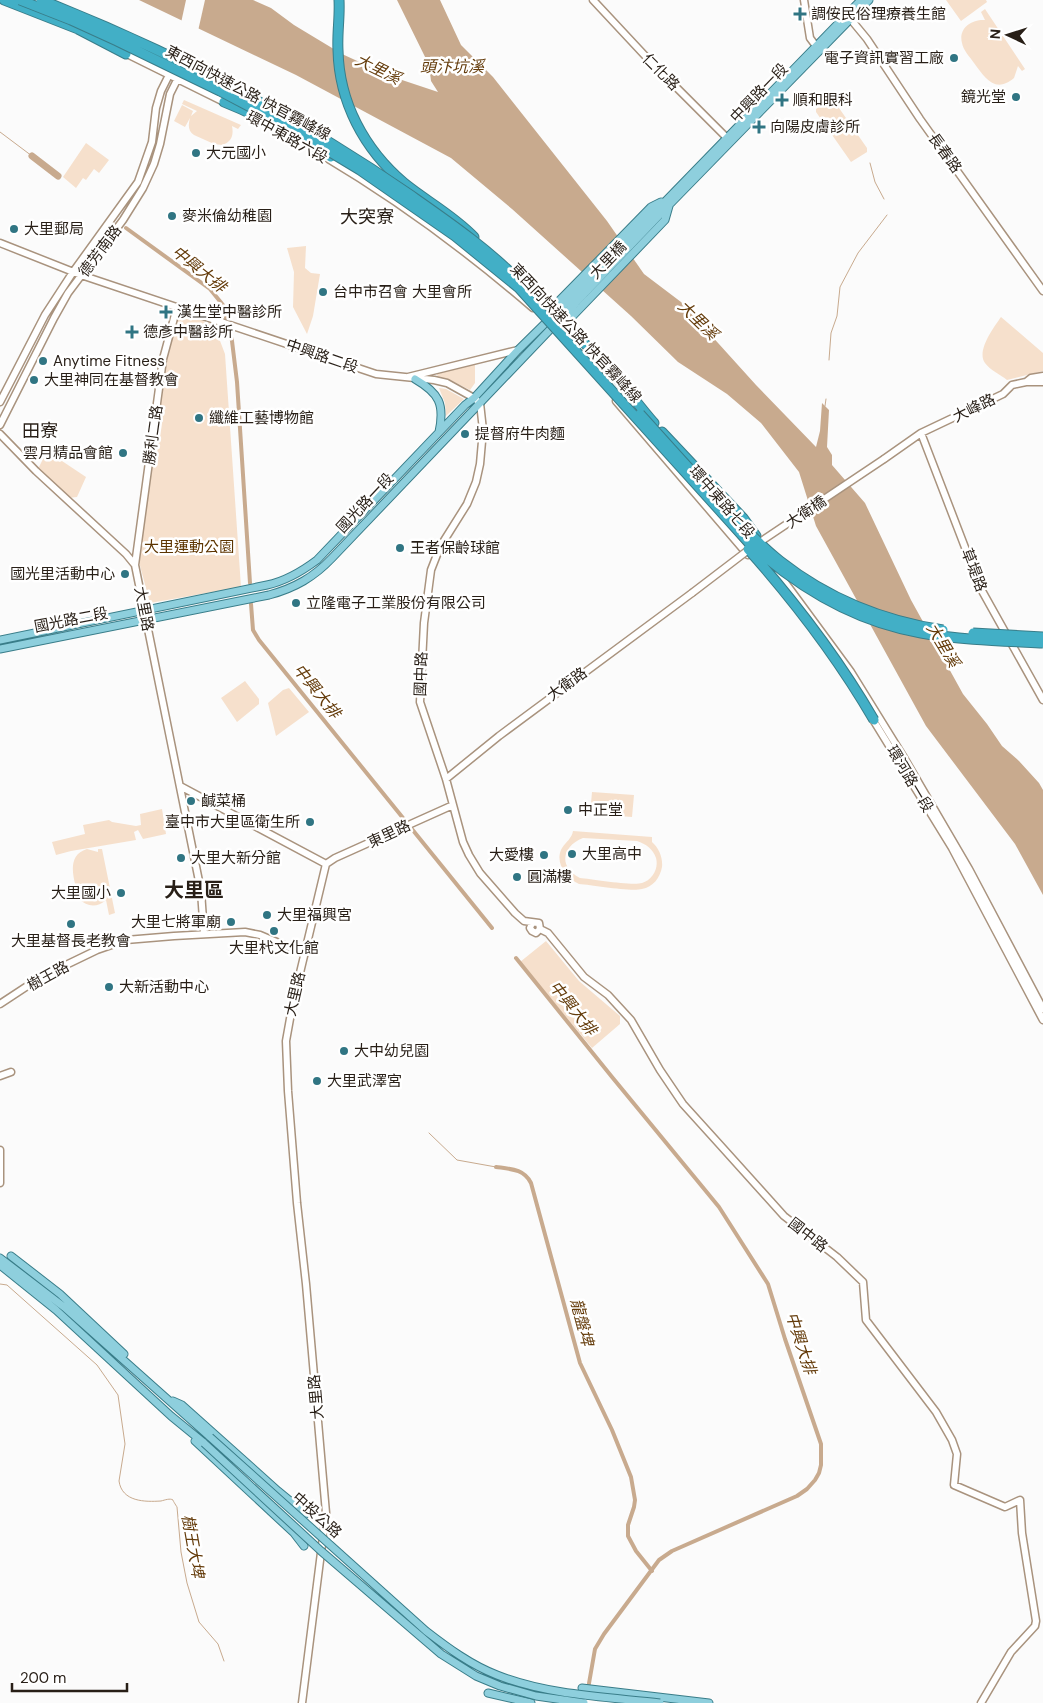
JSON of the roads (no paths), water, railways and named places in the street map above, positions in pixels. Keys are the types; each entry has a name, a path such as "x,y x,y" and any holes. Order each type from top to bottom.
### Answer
{"highway":[{"path":"4,0 78,29 126,54"},
{"name":"東西向快速公路 快官霧峰線","path":"20,0 72,20 292,129 378,182 485,255 523,284 701,482 755,538 779,560 813,584 845,602 921,627 958,632 1043,636"},
{"name":"東西向快速公路 快官霧峰線","path":"41,0 150,47 224,83 296,123 389,180 460,230 519,288 750,544 794,580 842,608 889,626 958,638 1043,644"},
{"path":"339,0 338,49 341,81 348,105 364,138 396,176 471,234 485,255"},
{"path":"224,102 290,133 357,172 468,250 485,255"},
{"path":"568,333 573,334 582,341 615,376 658,428 732,506 755,535 761,547"},
{"path":"674,461 682,476 764,566 807,619 874,720"}],"main road":[{"name":"中興路一段","path":"849,17 862,0"},
{"name":"中興路一段","path":"664,206 817,49 869,0"},
{"name":"大里橋","path":"551,316 664,206"},
{"name":"大里橋","path":"558,324 664,206"},
{"name":"國光路一段","path":"145,611 267,586 301,572 317,560 551,316"},
{"name":"國光路一段","path":"146,619 269,595 290,589 305,581 322,568 558,324"},
{"path":"412,378 427,386 438,397 442,409 438,433"},
{"name":"國光路二段","path":"0,640 145,611"},
{"name":"國光路二段","path":"0,649 146,619"},
{"path":"11,1256 60,1294 135,1364 152,1383"},
{"name":"中投公路","path":"0,1258 64,1307 152,1383 207,1440 321,1550 441,1654 476,1676 500,1686 536,1696 584,1703"},
{"name":"中投公路","path":"0,1265 56,1310 171,1416 207,1440 426,1631 454,1652 495,1674 520,1683 558,1690 660,1703"},
{"path":"5,1273 24,1286 144,1391"},
{"path":"168,1400 182,1405 306,1514"},
{"path":"171,1416 193,1439 294,1533 304,1546"},
{"path":"586,1688 709,1703"},
{"path":"488,1693 531,1703"}],"street":[{"name":"環中東路六段","path":"0,0 83,34 170,74 320,154 402,206 448,238 551,316"},
{"name":"環中東路六段","path":"29,0 85,22 181,70 293,127 361,167 436,217 502,268 520,285 533,305"},
{"name":"仁化路","path":"593,0 729,140"},
{"path":"804,0 810,38 817,49"},
{"name":"長春路","path":"849,17 867,39 920,119 1043,291"},
{"name":"德芳南路","path":"0,402 45,315 73,272 138,182 152,142 158,100 173,66"},
{"name":"德芳南路","path":"0,425 54,318 81,275 123,220 144,188 160,144 170,94 181,70"},
{"path":"0,244 81,275 176,307"},
{"name":"環中東路七段","path":"533,305 551,316 582,354 698,484 761,547"},
{"name":"中興路二段","path":"176,307 376,374 434,380 447,384 480,403"},
{"name":"勝利二路","path":"135,565 163,359 176,307"},
{"name":"環中東路七段","path":"558,324 572,352 748,555"},
{"name":"中興路二段","path":"412,378 434,369 518,350"},
{"path":"434,369 434,393"},
{"name":"大峰路","path":"1026,382 1031,378 1043,376"},
{"name":"大峰路","path":"921,433 1003,394 1012,385 1026,382 1043,382"},
{"name":"國中路","path":"480,403 483,430 480,464 476,482 467,504 440,547 429,578 424,623 420,702 446,779 463,842 480,873 515,913 524,921 539,924 540,929 548,934 584,978 608,995 631,1020 660,1070 683,1104 784,1216 837,1257 863,1282 866,1320 936,1412 952,1440 957,1454 954,1485 1005,1506 1020,1500 1022,1533 1036,1621 1034,1626 1011,1652 981,1703"},
{"name":"大衛橋","path":"692,593 751,548 921,433"},
{"name":"草堤路","path":"921,433 981,589 1043,700"},
{"path":"0,434 36,471 126,554 135,565"},
{"name":"環河路一段","path":"761,547 775,570 851,672 898,748 969,869 1043,1009"},
{"name":"環河路一段","path":"748,555 803,621 874,720 952,848 1043,1020"},
{"name":"大里路","path":"135,565 201,891 204,934"},
{"name":"大衛路","path":"446,779 530,712 692,593"},
{"path":"1005,634 1043,636"},
{"path":"1010,642 1043,644"},
{"path":"180,786 326,864"},
{"name":"東里路","path":"326,864 335,858 453,805"},
{"name":"大里路","path":"302,1703 326,1513 297,1204 286,1041 288,1024 326,864"},
{"name":"樹王路","path":"0,1004 41,978 97,950 126,940 232,932 252,933 305,954"},
{"path":"0,1076 11,1072"},
{"path":"0,1150 0,1183"}],"water":[{"name":"頭汴坑溪","path":"139,0 253,0 271,8 294,25 342,54 390,76 438,92 431,81 429,65 397,0 440,0 461,45 493,77 607,221 644,274 681,302 756,385 816,447 820,431 822,403 829,410 827,447 832,455 832,465 865,503 911,600 963,694 1002,746 1019,761 1043,790 1043,895 1015,844 926,726 816,526 799,472 761,423 727,394 678,362 631,316 512,209 451,158 296,75"}],"waterway":[{"path":"0,132 32,156"},
{"path":"32,156 58,176"},
{"path":"870,163 875,182 884,199"},
{"path":"829,360 831,333 837,316 840,287 858,253 887,215"},
{"name":"中興大排","path":"126,228 210,289 223,305 232,341 237,382 250,583"},
{"path":"825,406 826,399"},
{"name":"中興大排","path":"251,604 253,630 259,640 492,928"},
{"name":"中興大排","path":"516,958 719,1207 768,1284 821,1444 819,1473 807,1489 797,1496 672,1551 659,1560 595,1649 588,1689"},
{"name":"龍盤埤","path":"429,1133 457,1160 496,1167"},
{"name":"龍盤埤","path":"496,1167 521,1172 531,1183 580,1363 612,1430 631,1477 635,1500 628,1525 628,1536 636,1551 652,1571"},
{"name":"樹王大埤","path":"0,1284 7,1285 97,1365 118,1395 125,1444 119,1481 121,1488 129,1497 141,1501 173,1500 177,1507 181,1552 187,1583 199,1622 218,1644 224,1661"}],"place":[{"name":"調侒民俗理療養生館","path":"800,14"},
{"name":"電子資訊實習工廠","path":"954,58"},
{"name":"鏡光堂","path":"1016,97"},
{"name":"順和眼科","path":"782,100"},
{"name":"向陽皮膚診所","path":"759,127"},
{"name":"大元國小","path":"196,153"},
{"name":"麥米倫幼稚園","path":"172,216"},
{"name":"大里郵局","path":"14,229"},
{"name":"台中市召會 大里會所","path":"323,292"},
{"name":"漢生堂中醫診所","path":"166,312"},
{"name":"德彥中醫診所","path":"132,332"},
{"name":"Anytime Fitness","path":"43,361"},
{"name":"大里神同在基督教會","path":"34,380"},
{"name":"纖維工藝博物館","path":"199,418"},
{"name":"提督府牛肉麵","path":"465,434"},
{"name":"雲月精品會館","path":"123,453"},
{"name":"王者保齡球館","path":"400,548"},
{"name":"國光里活動中心","path":"125,574"},
{"name":"立隆電子工業股份有限公司","path":"296,603"},
{"name":"鹹菜桶","path":"191,801"},
{"name":"中正堂","path":"568,810"},
{"name":"臺中市大里區衛生所","path":"310,822"},
{"name":"大里高中","path":"572,854"},
{"name":"大愛樓","path":"544,855"},
{"name":"大里大新分館","path":"181,858"},
{"name":"圓滿樓","path":"517,877"},
{"name":"大里國小","path":"121,893"},
{"name":"大里福興宮","path":"267,915"},
{"name":"大里七將軍廟","path":"231,922"},
{"name":"大里基督長老教會","path":"71,924"},
{"name":"大里杙文化館","path":"274,931"},
{"name":"大新活動中心","path":"109,987"},
{"name":"大中幼兒園","path":"344,1051"},
{"name":"大里武澤宮","path":"317,1081"}],"district":[{"name":"大突寮","path":"367,217"},
{"name":"田寮","path":"40,431"},
{"name":"大里區","path":"194,890"}],"water label":[{"name":"大里溪","path":"378,69"},
{"name":"大里溪","path":"698,320"},
{"name":"大里溪","path":"943,645"}],"park label":[{"name":"大里運動公園","path":"189,547"}]}
